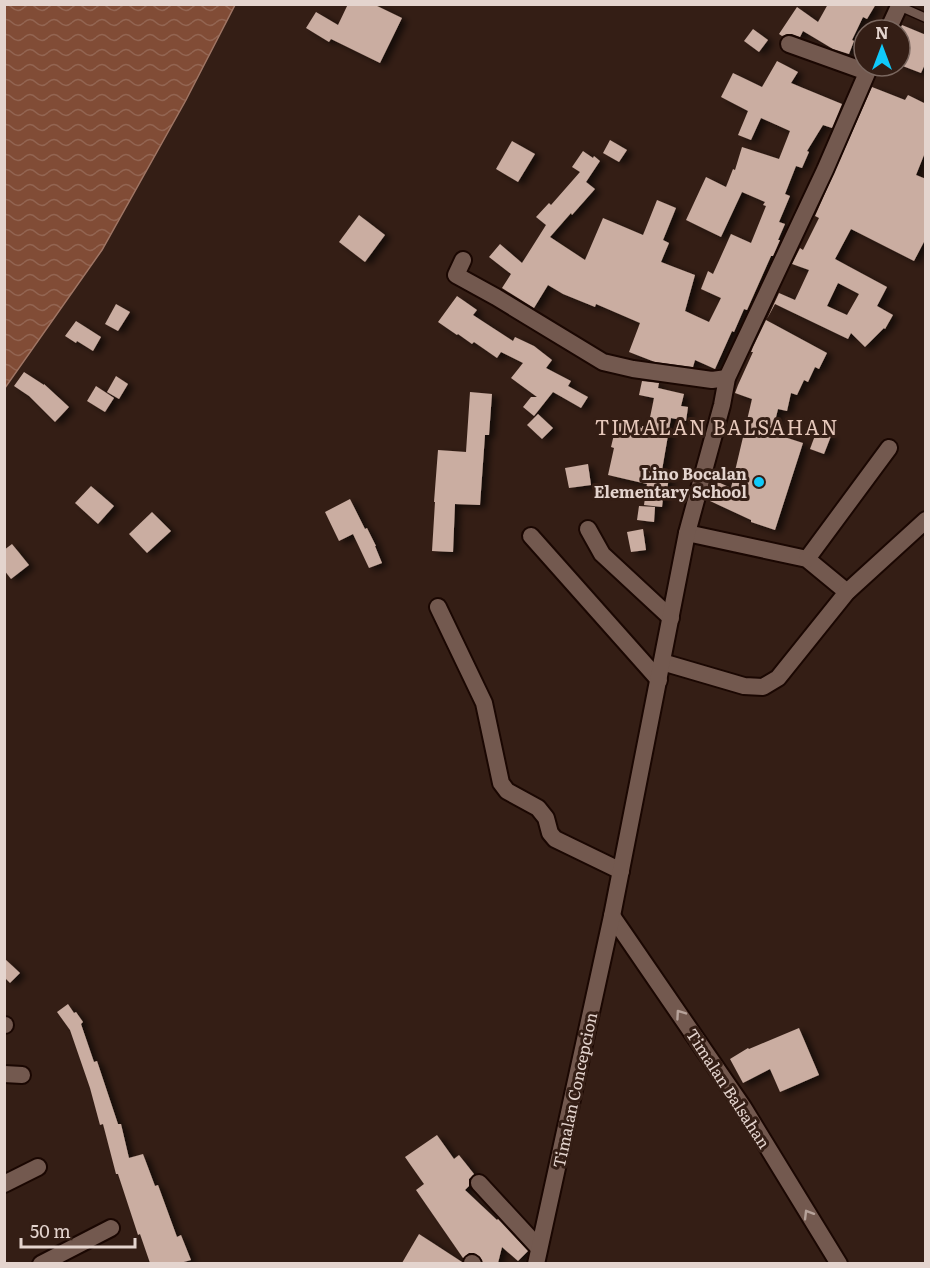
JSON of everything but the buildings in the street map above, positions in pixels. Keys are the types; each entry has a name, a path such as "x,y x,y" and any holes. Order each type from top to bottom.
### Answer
{"street":[{"path":"789,44 852,64"},
{"name":"Timalan Concepcion","path":"538,1256 612,916 687,533 722,405 727,378 825,170 865,78"},
{"path":"462,260 456,275 603,362 633,369 712,380 727,378"},
{"path":"807,560 889,448"},
{"path":"662,662 744,686 763,687 778,678 847,592 926,520"},
{"path":"588,529 602,554 671,618"},
{"path":"687,533 807,560 847,592"},
{"path":"531,536 659,680"},
{"path":"438,607 484,703 501,783 507,791 538,808 546,818 550,833 555,839 621,871"},
{"name":"Timalan Balsahan","path":"612,916 743,1107 839,1263"},
{"path":"4,1074 22,1075"},
{"path":"4,1184 38,1167"},
{"path":"479,1183 538,1256"},
{"path":"41,1263 111,1228"}],"lane":[{"path":"900,5 926,18"}],"water":[{"path":"5,4 235,5 186,100 102,250 5,388"}],"place":[{"name":"Lino Bocalan Elementary School","path":"759,482"}],"district":[{"name":"TIMALAN BALSAHAN","path":"717,426"}]}
